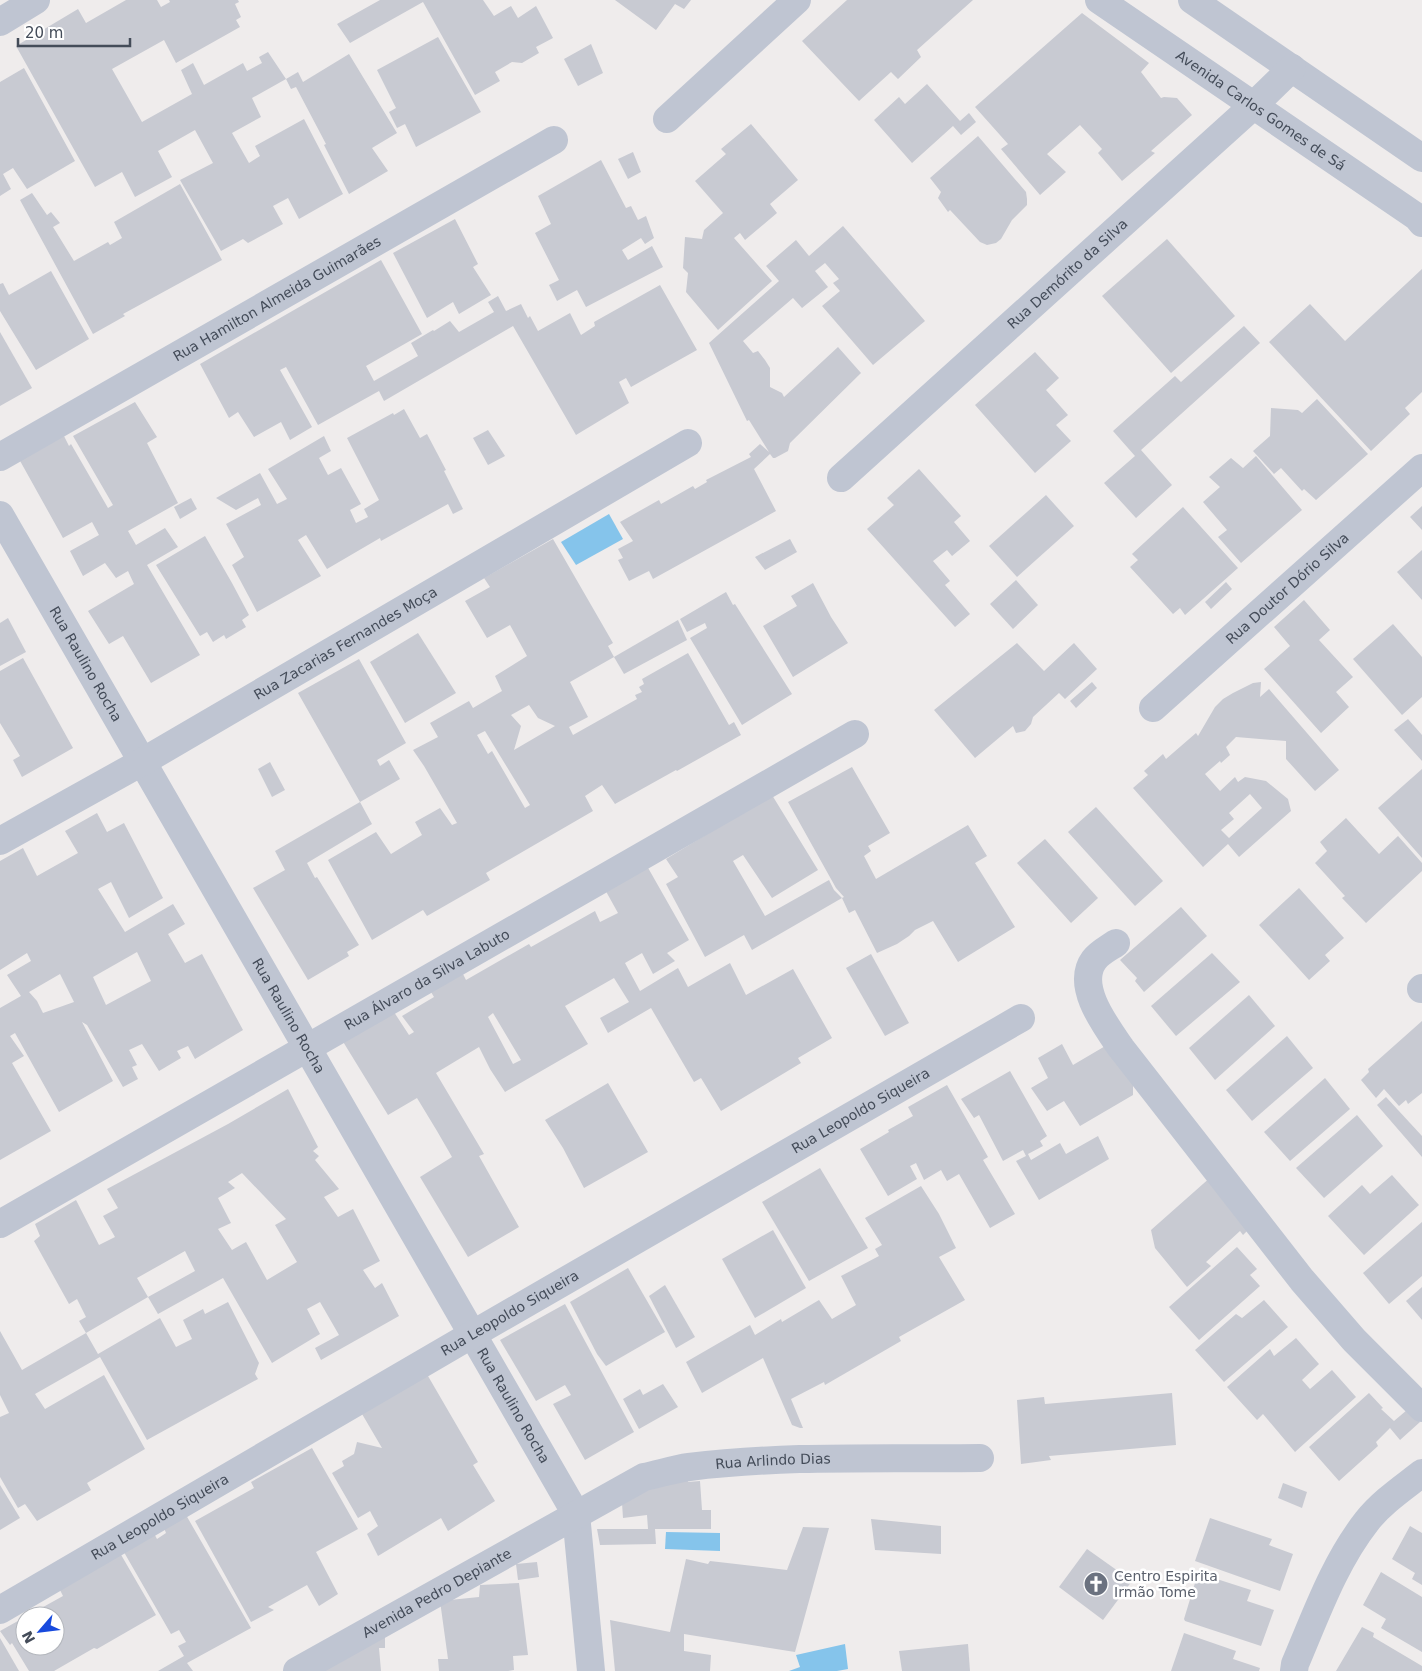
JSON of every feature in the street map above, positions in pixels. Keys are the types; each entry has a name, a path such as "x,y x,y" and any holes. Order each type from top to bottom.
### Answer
{"street":[{"path":"0,22 36,0"},
{"path":"667,119 797,0"},
{"name":"Avenida Carlos Gomes de Sá","path":"1099,0 1253,106 1420,217"},
{"path":"1192,0 1422,158"},
{"name":"Rua Demórito da Silva","path":"841,478 1253,106 1292,68"},
{"name":"Rua Hamilton Almeida Guimarães","path":"0,457 554,140"},
{"name":"Rua Zacarias Fernandes Moça","path":"0,840 142,762 688,443"},
{"name":"Rua Doutor Dório Silva","path":"1153,708 1422,468"},
{"name":"Rua Raulino Rocha","path":"0,516 576,1514"},
{"name":"Rua Álvaro da Silva Labuto","path":"0,1224 855,734"},
{"path":"1116,944 1095,958 1089,968 1087,979 1101,1017 1121,1048 1308,1288 1354,1340 1422,1408"},
{"name":"Rua Leopoldo Siqueira","path":"0,1610 473,1334 1021,1018"},
{"name":"Rua Arlindo Dias","path":"576,1514 644,1477 687,1467 828,1459 980,1458"},
{"path":"1294,1671 1295,1664 1336,1569 1368,1521 1395,1494 1422,1474"},
{"path":"576,1514 591,1671"},
{"name":"Avenida Pedro Depiante","path":"297,1671 576,1514"}],"water":[{"path":"609,514 623,539 576,565 561,542"},
{"path":"666,1532 720,1533 720,1551 665,1549"},
{"path":"845,1644 848,1669 837,1671 789,1671 800,1667 796,1655"}],"building":[{"path":"126,0 157,0 161,7 170,2 169,0 238,0 239,2 235,4 241,17 236,20 240,27 176,63 164,40 112,69 142,122 192,94 181,70 193,63 204,85 243,63 247,71 262,63 259,57 268,52 286,79 252,98 261,117 232,133 249,163 260,156 255,146 304,119 343,194 299,219 288,198 273,206 283,224 248,243 243,239 221,251 180,180 213,163 195,130 158,151 172,177 135,197 122,172 95,187 16,46 78,9 86,23"},
{"path":"380,0 483,0 494,16 511,6 518,18 536,6 553,38 536,47 539,53 522,63 512,62 495,72 500,81 475,95 423,2 350,43 337,24"},
{"path":"615,0 691,0 684,9 675,4 656,30"},
{"path":"847,0 973,0 917,50 921,57 898,79 891,72 859,101 802,41"},
{"path":"1082,13 1149,63 1141,72 1161,98 1177,98 1192,115 1151,151 1155,153 1122,181 1098,153 1102,149 1080,125 1047,154 1066,172 1040,195 1001,149 1008,144 975,107"},
{"path":"438,37 481,112 416,147 405,124 397,128 389,112 396,108 377,70"},
{"path":"591,44 603,73 578,86 564,59"},
{"path":"349,54 397,133 372,148 388,171 349,194 324,145 326,144 296,87 291,89 286,79 298,72 303,82"},
{"path":"24,68 75,161 27,189 13,168 3,174 11,189 0,196 0,82"},
{"path":"927,84 960,121 969,113 976,122 961,135 953,126 912,163 874,120 899,97 905,104"},
{"path":"751,124 798,180 770,204 777,213 745,240 740,233 734,238 772,281 718,330 686,292 688,273 683,268 685,237 702,239 704,230 723,213 695,181 726,154 721,149"},
{"path":"978,136 1026,192 1027,199 1027,205 1012,220 1001,239 996,243 987,245 980,242 950,210 948,212 938,198 941,192 930,178"},
{"path":"633,152 641,172 628,179 618,159"},
{"path":"601,160 626,208 631,206 638,220 646,216 654,238 645,244 641,238 622,250 628,260 652,246 663,267 586,307 577,290 557,301 549,285 559,280 535,233 551,224 538,196"},
{"path":"180,184 222,260 123,314 125,316 93,334 20,200 32,193 47,215 51,212 60,223 53,227 74,261 108,242 110,245 122,238 114,222"},
{"path":"455,219 478,264 473,267 491,295 459,314 453,302 427,318 393,253"},
{"path":"843,226 925,321 873,365 822,306 840,291 833,283 839,279 825,263 815,271 828,287 802,308 793,298 743,341 753,353 758,351 765,360 770,368 770,387 782,393 784,397 838,347 861,373 790,443 788,451 775,458 770,454 754,469 776,511 653,579 649,571 629,581 618,560 623,558 618,549 633,541 620,522 659,500 661,504 693,486 695,489 707,482 706,480 751,457 749,454 760,444 769,452 749,420 747,421 709,343 779,281 766,266 796,240 809,256"},
{"path":"1167,239 1235,316 1171,373 1102,296"},
{"path":"381,260 422,334 366,366 374,381 418,356 411,343 433,330 450,321 459,332 494,312 488,302 498,296 506,311 521,304 528,318 530,316 538,331 570,313 581,335 595,326 594,322 660,285 697,350 631,387 626,378 619,382 629,403 576,435 513,326 384,401 379,391 318,425 286,367 280,370 312,427 290,440 281,422 254,437 238,412 229,418 200,364"},
{"path":"1422,269 1422,392 1405,408 1410,414 1371,451 1269,342 1310,304 1345,341"},
{"path":"51,271 89,339 36,370 0,311 0,284 3,283 9,295"},
{"path":"1244,326 1260,343 1141,450 1172,485 1136,518 1104,483 1135,456 1113,431 1175,376 1181,382"},
{"path":"0,332 32,388 0,406"},
{"path":"1035,352 1059,378 1046,390 1068,415 1056,425 1071,441 1035,473 975,405"},
{"path":"1317,399 1368,454 1316,500 1304,489 1302,491 1281,468 1274,474 1253,451 1270,436 1271,408 1298,410 1302,413"},
{"path":"135,402 157,437 147,443 178,503 128,531 136,545 165,528 178,547 147,565 200,655 151,683 123,636 109,644 88,611 134,584 128,571 116,578 105,563 83,576 70,551 99,535 92,522 63,538 19,459 64,436 69,446 71,444 108,508 113,505 73,436"},
{"path":"404,409 420,438 427,434 446,470 444,471 463,509 453,514 448,504 381,541 380,538 327,569 306,535 298,540 321,576 257,612 232,565 244,557 226,524 261,505 258,498 236,510 216,498 260,473 277,504 287,499 268,469 324,436 331,451 319,458 328,475 341,468 361,504 350,510 356,523 368,517 364,509 379,500 347,438"},
{"path":"488,430 505,456 488,465 473,438"},
{"path":"1256,456 1302,510 1241,563 1218,537 1227,530 1203,502 1220,487 1209,477 1231,458 1243,468"},
{"path":"919,469 961,516 954,522 970,541 952,556 947,550 933,561 950,581 945,585 970,614 955,627 867,529 894,505 887,498"},
{"path":"1046,495 1074,526 1017,577 989,546"},
{"path":"191,498 197,509 180,519 174,507"},
{"path":"1422,506 1422,530 1410,517"},
{"path":"1183,507 1238,568 1185,615 1180,608 1173,614 1130,567 1138,560 1132,554"},
{"path":"205,536 249,615 242,620 246,627 226,639 224,635 213,642 207,632 200,636 156,565"},
{"path":"553,539 613,643 608,646 614,657 570,682 588,717 569,727 573,735 637,699 635,695 642,692 639,687 644,684 642,679 688,653 729,725 734,722 741,735 615,804 602,785 585,796 593,811 486,873 490,880 427,916 423,910 372,940 328,860 376,832 391,854 422,835 415,822 440,808 452,825 457,823 413,750 438,737 430,723 469,701 473,708 502,691 495,676 527,656 510,625 487,638 465,601 490,587 484,578","holes":["529,705 538,718 555,726 514,750 521,726 511,715","485,731 530,805 525,808 492,751 488,754 477,735"]},
{"path":"790,539 797,552 765,570 755,557"},
{"path":"1422,550 1422,600 1397,572"},
{"path":"1016,580 1038,605 1013,629 990,604"},
{"path":"1226,582 1232,589 1211,609 1205,602"},
{"path":"813,583 831,617 848,643 793,677 763,626 797,606 791,596"},
{"path":"726,592 792,694 742,725 690,638 707,628 705,623 687,632 680,619"},
{"path":"1304,600 1330,630 1319,640 1353,677 1336,692 1349,707 1321,733 1264,669 1290,646 1274,627"},
{"path":"8,618 26,652 0,666 0,623"},
{"path":"678,620 687,640 624,674 614,657"},
{"path":"1393,624 1422,657 1422,697 1402,715 1353,659"},
{"path":"418,633 456,693 405,723 370,662"},
{"path":"1017,643 1044,671 1074,643 1097,669 1065,699 1059,693 1033,717 1031,724 1025,731 1016,733 1013,726 975,758 934,710"},
{"path":"23,658 73,748 22,777 13,760 20,756 0,723 0,671"},
{"path":"359,659 406,743 377,760 380,766 389,760 400,779 360,802 298,693"},
{"path":"1092,682 1097,688 1076,708 1070,701"},
{"path":"1261,682 1260,697 1269,689 1339,770 1315,791 1286,759 1286,741 1236,737 1226,747 1230,755 1205,774 1220,791 1235,777 1238,782 1245,777 1266,781 1288,799 1291,811 1239,857 1228,844 1203,867 1133,788 1148,775 1144,771 1163,754 1166,759 1196,733 1198,736 1215,707 1223,699 1253,683","holes":["1250,794 1262,808 1229,838 1221,830 1234,819 1229,813"]},
{"path":"1408,719 1422,735 1422,761 1394,730"},
{"path":"270,762 285,790 272,797 258,769"},
{"path":"852,767 890,833 868,846 871,851 864,856 876,879 968,825 987,856 975,863 1015,927 958,962 933,921 915,930 897,944 877,953 855,910 849,913 842,898 844,897 836,888 788,802"},
{"path":"1422,769 1422,858 1378,808"},
{"path":"772,795 818,870 772,898 743,855 733,861 765,916 829,880 834,890 842,898 752,950 744,935 705,957 666,884 678,877 666,859"},
{"path":"360,802 372,824 307,863 359,945 347,952 349,956 308,980 253,888 285,870 275,851"},
{"path":"1096,807 1163,881 1135,906 1068,832"},
{"path":"97,813 107,832 124,823 163,898 129,918 111,882 98,889 125,932 173,904 185,924 168,934 185,963 202,954 243,1030 195,1059 188,1046 177,1051 181,1058 159,1071 142,1044 129,1050 137,1065 132,1067 138,1079 123,1087 87,1025 82,1022 113,1081 59,1112 15,1033 10,1036 24,1056 12,1063 51,1131 0,1160 0,1008 21,996 7,975 31,961 27,953 0,970 0,861 23,848 37,876 78,853 65,831","holes":["137,952 151,981 106,1005 93,977","60,974 74,1002 43,1013 37,1001 29,992"]},
{"path":"1346,818 1379,854 1398,836 1422,863 1422,871 1366,923 1342,898 1345,896 1315,863 1327,851 1320,842"},
{"path":"1045,839 1098,898 1071,923 1017,863"},
{"path":"647,866 689,940 667,953 675,961 653,974 642,953 625,963 640,991 678,968 688,987 730,963 746,995 793,969 832,1038 798,1058 801,1063 721,1111 701,1078 694,1082 651,1008 608,1033 600,1018 629,1002 614,978 565,1006 588,1044 505,1092 479,1047 436,1073 484,1154 479,1156 519,1227 468,1257 420,1177 452,1157 437,1131 417,1098 388,1115 342,1040 392,1009 409,1035 414,1032 402,1016 434,997 431,992 463,974 466,980 529,944 531,947 595,911 600,922 618,913 603,886","holes":["493,1013 521,1060 513,1064 488,1017"]},
{"path":"1299,888 1344,938 1325,955 1330,961 1309,980 1259,925"},
{"path":"1181,907 1207,936 1144,992 1135,981 1137,978 1120,960"},
{"path":"1212,953 1240,982 1176,1036 1151,1006"},
{"path":"871,954 909,1023 885,1036 846,968"},
{"path":"1249,995 1275,1026 1215,1080 1189,1048"},
{"path":"1422,1021 1422,1093 1408,1104 1406,1100 1399,1106 1384,1089 1376,1098 1361,1080 1369,1072 1368,1069"},
{"path":"1287,1036 1313,1068 1252,1121 1226,1090"},
{"path":"1062,1044 1073,1065 1107,1045 1133,1082 1133,1095 1080,1126 1064,1101 1047,1111 1031,1088 1048,1078 1038,1058"},
{"path":"1010,1071 1047,1136 1040,1141 1043,1146 1028,1154 1031,1160 1060,1143 1066,1154 1098,1136 1109,1159 1039,1200 1016,1161 1026,1156 1023,1150 1003,1161 979,1115 974,1118 961,1099"},
{"path":"1325,1078 1350,1109 1290,1161 1264,1132"},
{"path":"608,1083 648,1152 584,1188 563,1148 545,1120"},
{"path":"947,1085 988,1157 983,1160 1015,1214 990,1228 959,1174 947,1181 941,1170 924,1180 916,1163 910,1166 917,1179 888,1196 860,1149 913,1116 908,1107"},
{"path":"288,1089 318,1147 313,1151 319,1156 315,1160 339,1189 324,1197 338,1217 353,1209 380,1261 363,1270 375,1288 382,1283 399,1316 321,1360 315,1348 339,1335 320,1302 307,1309 320,1334 272,1363 223,1278 158,1314 148,1297 86,1333 79,1321 86,1317 77,1299 69,1304 34,1241 40,1236 35,1224 76,1200 99,1245 115,1237 103,1216 118,1208 107,1189 228,1124","holes":["242,1173 286,1219 275,1225 297,1262 267,1280 246,1242 232,1250 218,1229 231,1223 218,1198 235,1188 228,1182","185,1251 195,1271 148,1297 137,1278"]},
{"path":"1386,1097 1422,1136 1422,1157 1377,1105"},
{"path":"1357,1115 1383,1146 1324,1198 1296,1168"},
{"path":"820,1168 868,1248 809,1281 762,1202"},
{"path":"1392,1175 1419,1205 1364,1255 1328,1216 1362,1185 1370,1194"},
{"path":"1212,1176 1253,1225 1243,1235 1240,1231 1206,1262 1211,1266 1187,1287 1155,1248 1151,1230"},
{"path":"921,1186 939,1214 956,1248 939,1257 965,1300 899,1337 901,1341 825,1385 824,1382 791,1399 803,1428 792,1425 763,1358 702,1393 686,1362 750,1325 755,1335 781,1319 782,1322 819,1300 832,1319 856,1305 841,1276 879,1256 875,1249 882,1245 865,1218"},
{"path":"1422,1222 1422,1276 1389,1304 1363,1273"},
{"path":"773,1230 806,1288 755,1318 722,1259"},
{"path":"1237,1247 1257,1269 1250,1275 1260,1286 1199,1340 1169,1307"},
{"path":"628,1268 665,1332 606,1366 597,1354 570,1302"},
{"path":"665,1285 695,1337 676,1348 649,1296"},
{"path":"1422,1287 1422,1320 1406,1301"},
{"path":"1264,1300 1288,1327 1224,1382 1195,1350 1236,1314 1242,1318"},
{"path":"228,1302 259,1363 255,1374 258,1379 147,1440 100,1357 35,1394 45,1409 104,1375 145,1449 87,1483 91,1490 37,1521 25,1504 18,1508 0,1477 0,1417 9,1413 0,1395 0,1331 22,1370 86,1333 98,1354 160,1318 176,1347 192,1339 183,1320 203,1309 205,1314"},
{"path":"565,1304 634,1432 585,1460 553,1404 571,1395 565,1385 536,1401 500,1340"},
{"path":"1296,1338 1319,1364 1302,1380 1310,1389 1332,1370 1356,1397 1295,1452 1263,1414 1257,1420 1227,1387 1270,1349 1274,1356"},
{"path":"421,1364 478,1462 473,1465 495,1501 448,1531 441,1518 378,1556 367,1534 378,1526 370,1511 358,1518 332,1473 344,1466 342,1461 354,1454 357,1442 382,1448 355,1402"},
{"path":"663,1384 678,1407 639,1429 623,1399 640,1389 643,1395"},
{"path":"1172,1393 1176,1445 1049,1456 1051,1460 1021,1464 1017,1400 1044,1397 1045,1404"},
{"path":"1369,1393 1383,1408 1381,1409 1394,1421 1407,1410 1420,1422 1400,1440 1390,1428 1376,1442 1378,1446 1339,1481 1309,1447"},
{"path":"312,1448 358,1529 316,1552 338,1594 319,1606 307,1585 268,1607 274,1610 251,1622 195,1521 254,1488 251,1482"},
{"path":"687,1470 688,1482 700,1481 702,1510 711,1510 711,1529 655,1529 656,1544 600,1545 597,1529 648,1529 647,1515 623,1518 621,1488"},
{"path":"1283,1483 1307,1492 1302,1508 1278,1498"},
{"path":"0,1485 20,1518 0,1530"},
{"path":"186,1515 251,1628 187,1663 193,1671 158,1671 184,1656 178,1646 186,1642 179,1630 171,1634 117,1540 148,1522 157,1539 166,1533 164,1528"},
{"path":"1210,1518 1272,1539 1269,1545 1293,1554 1280,1591 1195,1561"},
{"path":"871,1519 941,1526 941,1554 875,1550"},
{"path":"1410,1526 1422,1533 1422,1585 1412,1579 1415,1573 1392,1559"},
{"path":"803,1527 829,1528 795,1652 684,1634 684,1651 711,1655 710,1671 615,1671 610,1620 670,1632 686,1559 708,1564 710,1561 787,1570"},
{"name":"Centro Espirita Irmão Tome","path":"1087,1549 1132,1581 1103,1620 1059,1587"},
{"path":"120,1553 156,1615 54,1671 29,1671 20,1656 65,1656 65,1606 45,1606 63,1596 59,1588"},
{"path":"537,1562 539,1577 518,1580 516,1564"},
{"path":"1381,1572 1422,1597 1422,1652 1381,1628 1386,1619 1363,1605"},
{"path":"1198,1573 1251,1590 1247,1601 1274,1610 1261,1646 1185,1621"},
{"path":"519,1583 528,1655 513,1656 514,1670 439,1671 438,1659 448,1659 440,1601 479,1597 480,1585"},
{"path":"385,1621 385,1648 379,1648 381,1671 298,1671"},
{"path":"15,1623 15,1648 12,1643 10,1645 0,1631"},
{"path":"1362,1627 1374,1633 1373,1637 1422,1666 1422,1671 1336,1671"},
{"path":"1184,1633 1236,1651 1233,1659 1260,1668 1259,1671 1171,1671"},
{"path":"0,1638 19,1671 0,1671"},
{"path":"968,1644 970,1671 902,1671 899,1651"}],"place":[{"name":"Centro Espirita Irmão Tome","path":"1096,1584"}]}
